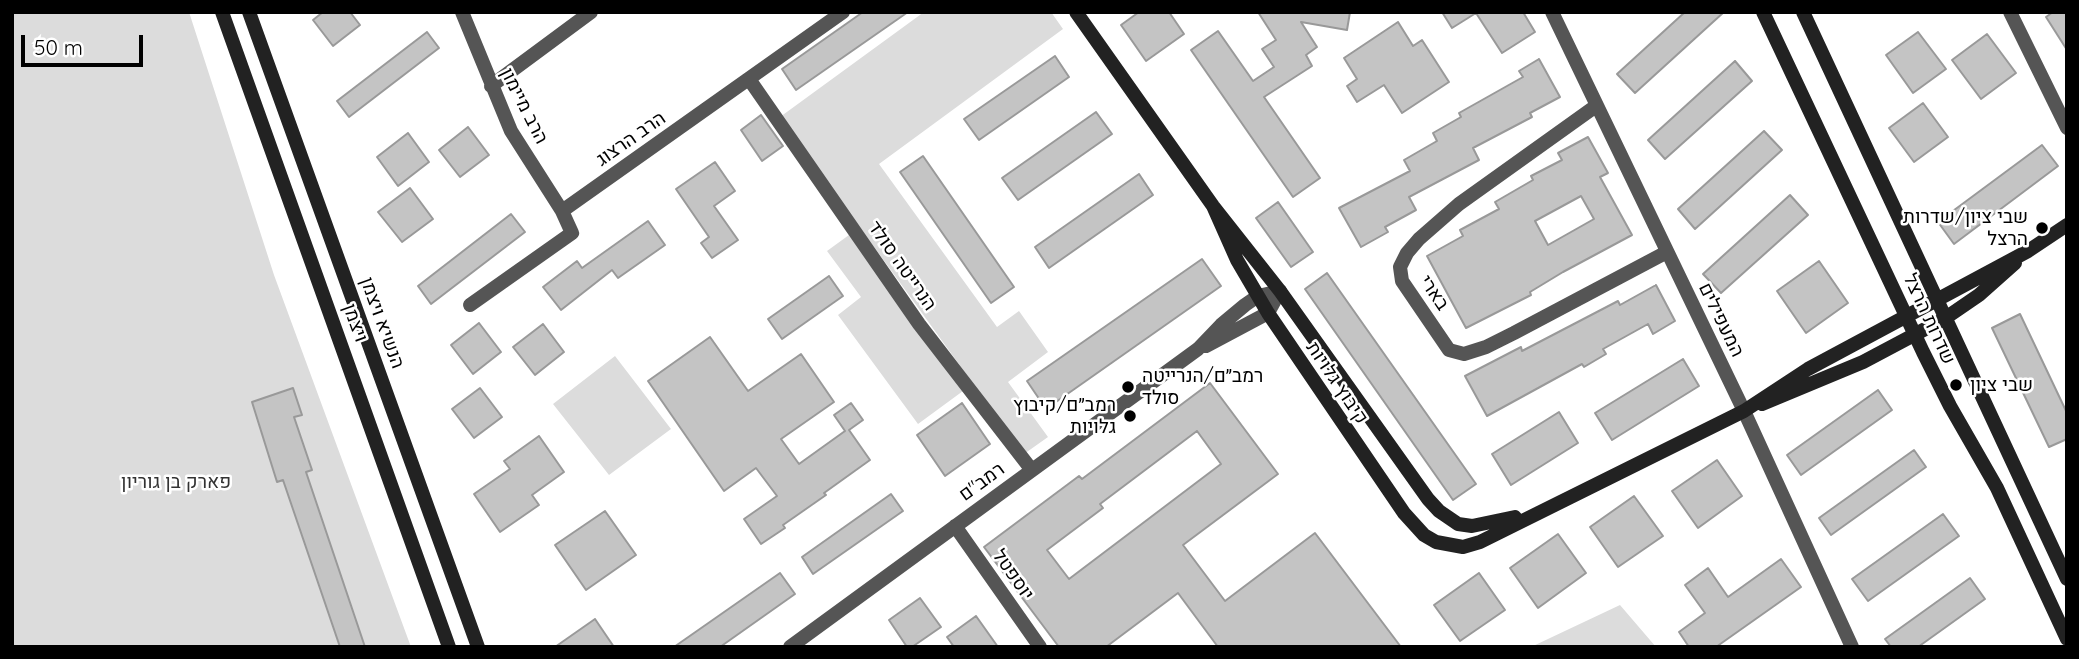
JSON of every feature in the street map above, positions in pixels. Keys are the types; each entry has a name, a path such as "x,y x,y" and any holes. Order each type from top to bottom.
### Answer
{"street":[{"name":"ויצמן","path":"222,12 449,647"},
{"name":"הנשיא ויצמן","path":"249,12 478,647"},
{"name":"הרב מיימון","path":"462,12 511,131 562,211"},
{"path":"491,86 591,12"},
{"name":"הרב הרצוג","path":"562,211 843,12"},
{"name":"המעפילים","path":"1552,12 1744,411 1852,647"},
{"name":"שדרות הרצל","path":"1763,12 1915,335 1950,406 1997,488 2067,639"},
{"name":"שדרות הרצל","path":"1803,12 2067,579"},
{"path":"2010,12 2067,128"},
{"name":"קיבוץ גלויות","path":"1081,14 1213,206 1280,291 1428,499 1450,519 1472,527 1539,511"},
{"name":"הנרייטה סולד","path":"749,79 919,324 1031,470"},
{"name":"בארי","path":"1597,106 1459,204 1419,239 1407,253 1401,267 1402,281 1449,350 1464,354 1514,333 1667,252"},
{"name":"קיבוץ גלויות","path":"1213,206 1268,313 1404,513 1424,535 1436,542 1463,547 1480,542 1539,511"},
{"path":"470,305 572,233 562,211"},
{"path":"1744,411 1808,369 2028,251 2067,225"},
{"path":"1539,511 1744,411 1863,362 1915,335 1979,295 2028,251"},
{"path":"1268,313 1280,291"},
{"name":"רמב\"ם","path":"1198,349 1221,325 1258,296 1280,291"},
{"name":"רמב\"ם","path":"790,647 1198,349 1268,313"},
{"name":"יוספטל","path":"955,526 1040,647"}],"green space":[{"name":"פארק בן גוריון","path":"12,12 189,12 274,275 411,647 12,647"},
{"path":"924,12 1051,12 1063,29 879,164 997,327 1019,311 1048,352 1008,382 1048,437 1024,454 780,117"},
{"path":"849,235 963,391 918,424 838,315 861,297 827,251"},
{"path":"615,356 671,429 609,475 553,404"},
{"path":"1620,605 1656,647 1531,647"}],"building":[{"path":"323,12 350,12 360,25 333,46 313,20"},
{"path":"863,12 908,12 796,90 782,69"},
{"path":"1139,12 1169,12 1184,34 1146,61 1121,25"},
{"path":"1258,12 1350,12 1347,30 1301,22 1317,47 1306,55 1312,66 1264,97 1320,178 1293,197 1191,50 1218,31 1253,81 1274,67 1262,49 1276,40"},
{"path":"1442,12 1523,12 1535,32 1502,53 1476,13 1452,28"},
{"path":"1685,12 1724,12 1635,93 1617,74"},
{"path":"2053,12 2067,12 2067,50 2046,17"},
{"path":"1398,22 1413,46 1422,40 1449,82 1402,113 1384,85 1357,102 1347,86 1357,79 1344,58"},
{"path":"427,32 439,48 349,117 337,101"},
{"path":"1918,32 1946,69 1913,93 1886,55"},
{"path":"1987,34 2016,73 1981,99 1952,60"},
{"path":"1055,56 1069,77 979,140 964,119"},
{"path":"1539,59 1560,97 1530,113 1532,117 1473,148 1479,160 1409,197 1416,210 1385,227 1388,232 1361,247 1339,208 1410,171 1404,160 1437,141 1433,133 1461,117 1459,113 1523,77 1519,71"},
{"path":"1735,61 1752,81 1665,159 1648,140"},
{"path":"1923,103 1948,137 1914,162 1889,128"},
{"path":"1096,112 1112,134 1018,200 1002,178"},
{"path":"761,115 783,146 762,161 741,130"},
{"path":"468,127 489,155 460,177 439,150"},
{"path":"1764,131 1782,150 1695,229 1678,209"},
{"path":"408,133 429,162 398,186 377,157"},
{"path":"1588,137 1608,173 1600,177 1632,235 1563,272 1530,292 1531,295 1466,328 1427,256 1463,236 1460,230 1499,209 1495,202 1533,180 1531,176 1562,160 1558,153","holes":["1581,196 1594,219 1548,245 1535,221"]},
{"path":"2042,145 2058,166 1954,244 1938,222"},
{"path":"923,156 1014,287 991,303 900,172"},
{"path":"715,162 735,191 714,206 738,240 712,258 701,243 709,237 676,189"},
{"path":"1139,174 1153,195 1049,268 1035,247"},
{"path":"410,188 433,219 402,242 378,212"},
{"path":"1790,195 1808,215 1721,293 1703,274"},
{"path":"1278,202 1313,252 1291,267 1256,218"},
{"path":"511,214 525,232 431,304 418,286"},
{"path":"648,221 665,245 618,278 612,270 561,310 543,287 577,261 582,268"},
{"path":"1202,259 1221,286 1046,409 1027,381"},
{"path":"1819,261 1848,303 1806,333 1777,291"},
{"path":"1327,273 1476,484 1453,500 1305,289"},
{"path":"829,276 843,296 782,339 768,319"},
{"path":"1656,285 1675,321 1653,334 1648,324 1603,349 1606,354 1584,367 1582,364 1487,416 1465,376 1521,347 1522,351 1618,301 1620,305"},
{"path":"2020,314 2067,413 2067,439 2049,447 1992,328"},
{"path":"479,323 501,352 473,374 451,345"},
{"path":"543,324 564,352 535,375 513,347"},
{"path":"710,337 748,391 801,354 834,402 781,439 799,464 845,431 834,415 851,403 863,420 849,430 870,460 761,544 744,519 777,496 756,468 724,491 648,381"},
{"path":"1683,359 1699,386 1612,440 1595,413"},
{"path":"1210,383 1278,474 1183,545 1225,601 1315,533 1401,647 1218,647 1178,593 1106,647 1059,647 984,547 1079,476 1082,479","holes":["1197,431 1221,464 1069,579 1047,550 1103,508 1100,504"]},
{"path":"293,388 302,415 294,417 312,470 306,472 365,647 340,647 283,480 277,482 252,402"},
{"path":"480,388 502,417 474,438 452,409"},
{"path":"1878,390 1892,410 1801,475 1787,455"},
{"path":"962,403 990,444 945,476 917,435"},
{"path":"1559,412 1578,443 1511,485 1492,454"},
{"path":"539,436 564,472 532,495 539,505 500,532 474,494 510,469 504,461"},
{"path":"1914,450 1926,467 1831,535 1819,518"},
{"path":"1717,460 1742,496 1698,528 1672,491"},
{"path":"891,494 903,511 813,574 802,557"},
{"path":"1634,496 1663,536 1618,567 1590,527"},
{"path":"605,511 636,555 586,590 555,545"},
{"path":"1943,514 1959,536 1868,601 1852,579"},
{"path":"1558,534 1586,573 1538,608 1510,568"},
{"path":"1781,559 1801,587 1716,647 1689,647 1679,632 1705,613 1685,585 1708,568 1728,597"},
{"path":"780,573 795,594 720,647 674,647"},
{"path":"1479,573 1505,610 1460,641 1434,605"},
{"path":"1970,578 1985,599 1918,647 1891,647 1885,639"},
{"path":"920,598 941,627 912,647 907,647 889,620"},
{"path":"976,616 998,647 954,647 947,637"},
{"path":"595,619 614,647 555,647"}],"place":[{"name":"שבי ציון/שדרות הרצל","path":"2042,228"},
{"name":"שבי ציון","path":"1956,385"},
{"name":"רמב״ם/הנרייטה סולד","path":"1128,387"},
{"name":"רמב״ם/קיבוץ גלויות","path":"1130,416"}]}
